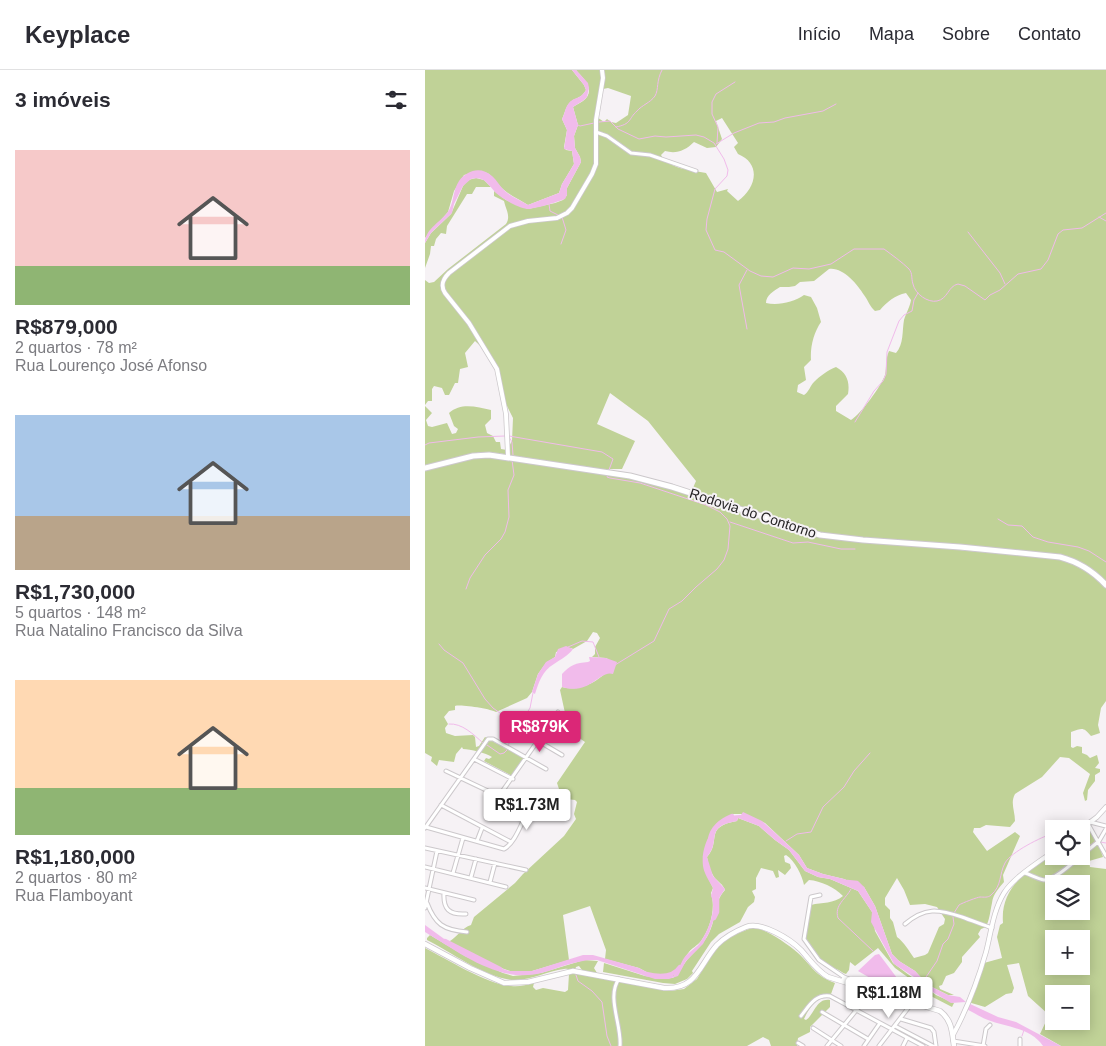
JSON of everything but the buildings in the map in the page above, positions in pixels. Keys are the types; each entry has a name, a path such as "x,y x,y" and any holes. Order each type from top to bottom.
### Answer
{"main road":[{"name":"Rodovia do Contorno","path":"425,468 473,456 489,455 508,456 630,476 820,535 1060,557 1085,567 1106,586"},
{"path":"425,944 504,983 528,982 573,971 663,988 683,985 696,976 724,939 749,926 757,925 767,928 800,949 822,973 872,991 940,1011 951,1024 953,1043"}],"street":[{"path":"508,456 506,411 497,369 469,323 445,293 442,288 443,281 449,273 510,226 528,221 553,219 570,210 596,164 597,108 603,78 602,70"},
{"path":"596,132 617,142 631,153 650,154 696,171"},
{"path":"499,796 513,779 558,712"},
{"path":"528,735 562,755"},
{"path":"446,771 461,777 527,810 507,848 425,827 441,805 461,777 474,759 485,741 490,738 546,769"},
{"path":"474,759 513,779"},
{"path":"441,805 511,842"},
{"path":"1090,822 1106,807"},
{"path":"1090,823 1106,828 1099,841 1090,848"},
{"path":"1090,825 1106,856"},
{"path":"477,841 482,827"},
{"path":"453,873 463,838"},
{"path":"1101,845 1106,846"},
{"path":"425,848 526,870"},
{"path":"425,908 427,889 437,851"},
{"path":"953,1035 966,1008 985,955 996,910 1004,892 1025,872 1045,858"},
{"path":"471,878 476,860"},
{"path":"490,882 495,864"},
{"path":"1025,872 1041,879 1049,879 1070,865"},
{"path":"425,866 506,887"},
{"path":"427,889 474,900"},
{"path":"444,893 445,904 449,910 456,915 465,914"},
{"path":"821,896 811,897 804,939 819,960 843,979"},
{"path":"426,902 433,917 443,926 450,930 467,932"},
{"path":"905,924 919,914 939,910 991,928"},
{"path":"619,979 613,996 620,1032 620,1046"},
{"path":"827,1046 872,991"},
{"path":"801,1016 815,999 823,995 830,996 880,1023 934,1046 931,1028 901,1019"},
{"path":"879,1046 913,1002"},
{"path":"822,1012 868,1040"},
{"path":"863,1046 880,1023"},
{"path":"953,1043 983,1046 985,1030 989,1024"},
{"path":"813,1028 841,1046"},
{"path":"893,1028 923,1046"},
{"path":"903,1046 907,1038"},
{"path":"1020,1039 1020,1046"},
{"path":"797,1043 803,1046"}],"green space":[{"path":"425,70 572,70 586,90 569,104 562,119 567,130 564,147 566,150 572,151 574,164 559,193 528,205 507,192 485,172 464,175 454,191 448,212 425,238"},
{"path":"576,70 1106,70 1106,582 1085,565 1061,555 830,535 796,526 701,494 692,490 696,481 648,421 610,393 597,424 635,441 622,469 600,469 481,452 425,465 425,406 432,413 426,420 428,426 432,427 447,423 452,434 456,433 458,429 454,426 449,413 464,406 491,410 491,419 485,425 487,433 493,436 496,442 500,442 501,449 507,450 512,441 513,418 506,404 499,372 488,353 475,341 465,353 468,367 460,369 458,383 455,383 449,395 445,395 442,388 434,386 432,389 432,401 428,401 425,405 425,280 429,283 434,282 506,224 508,216 504,201 494,196 494,191 506,200 528,209 555,203 563,200 567,195 567,188 581,162 575,148 574,136 578,125 573,107 583,101 589,93 585,80","holes":["608,88 631,96 628,115 616,123 607,119 604,122 595,113 603,89","722,118 738,143 734,147 738,154 746,158 753,170 754,176 749,190 738,201 727,191 728,189 717,192 706,173 675,166 664,160 661,155 665,151 680,151 694,142 707,148 716,147 722,139 716,121","829,269 844,273 854,281 875,311 880,310 898,295 906,293 911,300 904,320 902,342 899,349 896,353 889,351 883,380 866,406 851,420 836,411 836,406 848,394 849,386 847,378 840,369 836,367 827,371 804,395 797,392 798,385 806,380 804,367 811,360 813,340 821,322 811,297 804,295 786,303 766,303 769,295 780,287 795,286 800,282 814,281"]},
{"path":"476,178 484,180 491,187 476,187 472,194 467,194 447,226 446,234 441,233 436,239 434,246 431,246 425,268 425,243 431,233 451,214 463,186 468,180"},
{"path":"494,456 626,476 660,485 812,536 1061,559 1086,569 1106,588 1106,701 1101,708 1098,725 1100,733 1091,736 1083,729 1071,732 1071,747 1082,747 1082,753 1090,758 1097,755 1099,763 1095,768 1100,769 1100,772 1095,775 1095,781 1088,790 1087,800 1085,801 1083,793 1090,774 1069,758 1060,757 1042,777 1015,794 1013,804 1015,821 1010,827 986,825 974,828 973,832 987,851 1015,832 1020,836 1003,875 1004,882 994,897 986,927 981,929 978,934 980,937 962,957 962,962 954,973 946,976 942,985 939,986 940,989 954,995 948,995 928,985 915,971 892,954 875,906 864,887 807,868 799,855 765,823 742,814 733,814 715,826 707,842 703,859 705,871 713,888 711,893 713,905 711,918 701,941 689,952 674,976 654,976 639,968 605,959 606,950 590,906 563,915 569,960 532,971 513,972 481,961 477,957 450,944 450,941 471,925 474,917 515,883 564,836 576,819 574,814 577,802 566,799 560,792 557,783 585,742 572,733 571,720 565,713 560,690 562,687 577,688 592,683 605,674 614,663 606,658 592,657 595,654 595,647 600,638 597,633 593,632 587,641 573,649 556,652 555,657 546,663 538,674 532,692 527,698 496,712 476,707 458,706 455,706 455,710 449,711 444,717 448,724 445,728 446,733 455,736 473,735 476,747 479,746 485,737 526,759 514,777 484,761 486,758 492,757 478,751 463,749 462,747 456,754 454,762 439,760 437,766 431,761 432,757 425,753 425,470 472,458","holes":["897,878 910,905 925,904 937,907 945,919 944,924 939,927 928,953 914,958 897,937 890,918 890,910 885,905 885,898"]},
{"path":"738,818 759,826 789,850 805,871 858,891 872,912 875,931 893,963 936,995 954,1003 952,1007 923,992 913,981 895,968 878,948 855,966 850,962 849,970 846,974 822,961 810,948 805,938 811,905 832,902 843,896 831,887 818,882 809,880 804,885 798,868 786,855 784,856 785,862 790,864 791,868 785,875 778,870 779,877 776,878 773,871 761,868 756,878 756,889 752,891 755,897 754,902 748,907 740,922 719,934 711,942 692,971 693,973 687,979 675,984 663,983 603,972 604,963 645,976 673,978 705,941 709,933 717,905 725,890 713,875 707,857 720,827 737,821"},
{"path":"1090,829 1098,843 1103,857 1090,861"},
{"path":"1045,858 1045,865 1090,865 1090,867 1106,869 1106,1046 1061,1046 1040,1034 1045,1023 1045,1030 1090,1030 1090,985 1045,985 1045,1011 1028,996 1019,963 1007,965 1014,988 1012,993 1006,994 985,1007 968,1002 984,963 1002,958 997,937 1000,925 1003,923 1003,910 1006,899 1011,890 1026,873"},
{"path":"754,927 766,931 783,941 798,953 818,974 835,983 831,994 818,1000 809,1010 804,1019 806,1020 822,1001 830,1000 830,1007 810,1027 810,1032 798,1038 797,1046 771,1046 769,1040 763,1037 747,1046 425,1046 425,948 456,965 502,985 523,986 534,983 533,987 536,990 543,988 565,992 568,990 569,974 574,973 670,991 684,989 697,979 715,949 726,938"},
{"path":"430,935 465,956 513,976 541,973 584,960 598,961 594,968 597,973 582,970 579,966 575,970 558,970 528,979 505,979 482,971 427,940"}],"shaded area":[{"path":"572,70 576,70 588,83 589,88 587,97 573,107 578,125 574,136 575,148 581,162 567,188 565,199 527,209 503,198 483,180 471,179 463,186 454,204 452,213 431,233 425,243 428,233 449,210 459,181 470,172 479,170 488,173 507,193 528,205 559,193 574,164 572,151 564,149 567,130 562,119 569,103 581,96 586,90"},
{"path":"566,646 573,649 567,656 547,670 541,677 535,694 532,692 538,674 546,662 555,657 558,649"},
{"path":"589,657 606,658 617,662 613,674 603,675 587,686 580,688 562,687 562,674 573,665 590,661"},
{"path":"743,812 762,821 799,855 807,868 864,887 875,906 892,954 915,971 928,985 948,995 960,997 966,1002 951,1003 894,964 871,922 872,912 858,891 805,871 789,850 759,826 738,818 737,821 720,827 715,835 711,851 707,857 713,876 725,889 717,901 715,916 709,933 703,944 686,961 678,976 669,979 655,979 597,960 576,962 541,973 510,974 480,964 425,932 425,925 458,949 477,957 481,961 509,971 532,971 583,955 593,955 639,968 654,976 674,976 684,958 701,941 707,931 713,912 711,896 713,888 703,866 704,848 707,839 725,819 741,815"},
{"path":"879,954 900,982 900,986 895,990 891,990 858,971 875,955"},
{"path":"968,1003 998,1017 1016,1022 1061,1046 1043,1046 1032,1035 988,1020 966,1009"}],"waterway":[{"path":"616,127 627,123 639,109 655,96 662,70"},
{"path":"717,143 718,127 712,114 712,102 716,94 735,82"},
{"path":"716,144 734,133 759,123 774,122 823,111 836,104"},
{"path":"599,122 610,121 618,129 639,139 655,136 696,135 714,143 724,159 728,170 727,176 715,189 706,230 715,250 724,252 750,271 761,276 773,277 793,268 809,269 831,264 854,249 884,249 909,269 914,288 926,299 930,301 941,300 952,287 958,284 965,286 985,300 1018,274 1041,269 1048,260 1058,234 1063,230 1082,228 1106,213"},
{"path":"576,124 580,126 594,123"},
{"path":"549,204 550,211 558,215"},
{"path":"561,244 566,230 562,217"},
{"path":"1099,217 1106,221"},
{"path":"968,232 1000,273 1005,284"},
{"path":"747,270 739,285 747,329"},
{"path":"855,422 874,391 883,381 886,374 887,352 899,321 904,315 912,311 914,300 918,293"},
{"path":"425,445 478,437 505,436"},
{"path":"509,436 602,452 613,459 609,470"},
{"path":"509,437 512,442 513,455"},
{"path":"466,589 470,578 485,555 501,539 505,532 509,517 508,490 514,475 512,460"},
{"path":"608,474 607,477 610,478 640,483 706,505 720,512 727,519 730,526 728,549 724,560 717,569 682,601 669,609 654,641 615,665"},
{"path":"998,519 1008,525 1022,526 1033,537 1089,551 1106,562"},
{"path":"730,522 793,543 808,542 841,549 855,549"},
{"path":"568,647 582,641 593,642 599,657"},
{"path":"439,644 444,650 463,663 485,699 493,708 518,726"},
{"path":"508,746 530,708 533,693"},
{"path":"449,724 463,727 483,743"},
{"path":"487,745 500,754 507,750"},
{"path":"786,841 797,834 811,832 823,807 844,787 854,771 870,753"},
{"path":"710,840 712,832 718,825 732,816"},
{"path":"954,913 961,904 979,897 990,896 999,884 1003,867 1008,859 1027,845 1045,837"},
{"path":"1090,845 1096,841"},
{"path":"1100,842 1106,843"},
{"path":"847,882 857,883 862,888"},
{"path":"851,889 839,906 838,918 873,951"},
{"path":"714,918 717,912 717,894"},
{"path":"924,980 937,961 943,944 948,939 954,924 953,917"},
{"path":"445,941 500,969"},
{"path":"646,974 655,976 669,975 680,967"},
{"path":"576,975 578,981 592,991 602,1002 607,1036 611,1046"},
{"path":"1022,1036 1024,1030"}]}
